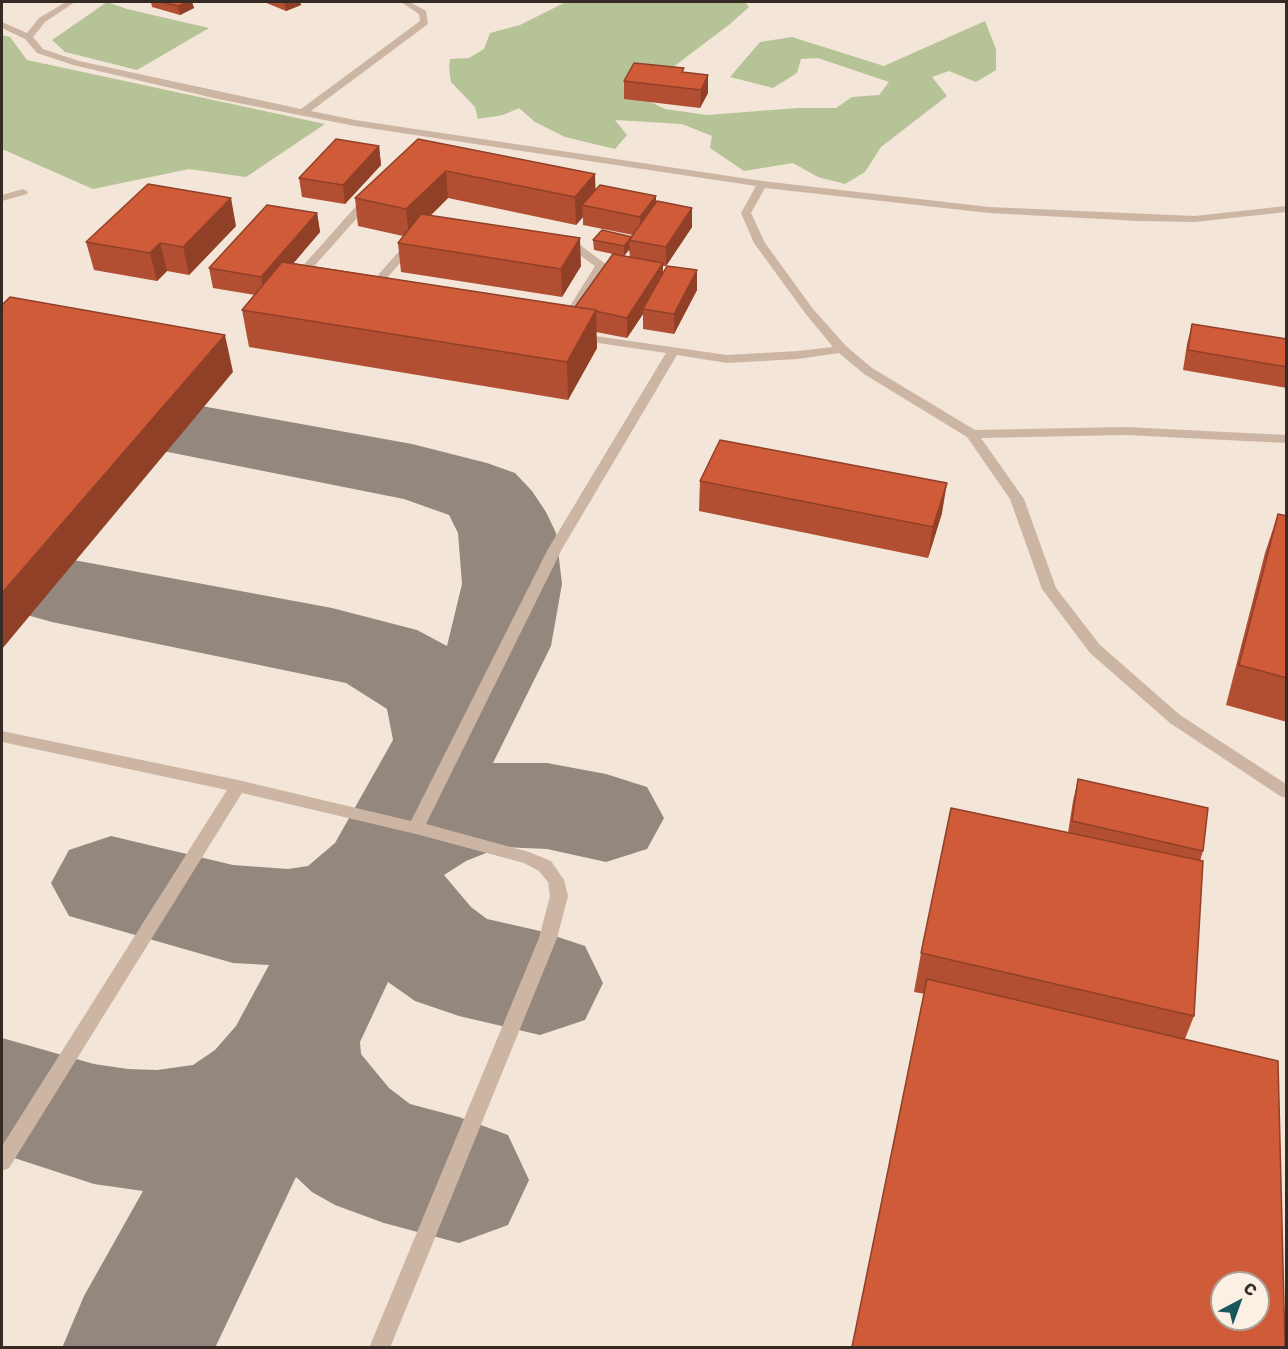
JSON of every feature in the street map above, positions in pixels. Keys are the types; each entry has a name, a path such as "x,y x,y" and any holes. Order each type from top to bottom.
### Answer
{"lane":[{"path":"28,37 42,20 72,2"},
{"path":"303,113 425,22 423,13 405,2"},
{"path":"2,25 28,37 40,51 76,63 303,113 355,123 762,184 989,210 1139,219 1195,219 1287,209"},
{"path":"762,184 746,213 755,233 808,311 843,349 868,371 972,434 1017,499 1049,589 1095,649 1175,719 1287,792"},
{"path":"300,290 290,288 379,186"},
{"path":"2,198 23,192"},
{"path":"362,300 423,235"},
{"path":"550,240 572,244 602,265 560,333 727,359 798,355 843,349"},
{"path":"416,828 555,549 673,351"},
{"path":"972,434 1125,431 1287,440"},
{"path":"2,736 238,786 416,828 529,858 545,866 556,880 559,896 548,938 379,1347"},
{"path":"2,1162 238,786"}],"green space":[{"path":"107,2 127,9 209,28 137,70 65,52 52,40"},
{"path":"566,2 745,2 749,7 730,24 636,95 665,109 707,115 798,108 836,108 852,97 879,95 889,82 818,58 801,59 797,73 773,88 730,77 760,42 792,37 884,66 985,21 996,49 996,70 976,82 949,71 932,77 947,96 881,147 865,172 845,184 818,177 793,163 744,171 710,148 712,136 682,124 615,120 627,135 615,149 565,137 535,122 519,108 503,115 478,119 475,107 451,82 450,59 469,58 484,49 490,33 520,25"},
{"path":"2,35 10,37 27,60 325,124 246,177 189,169 93,189 2,149"}],"building":[{"path":"162,2 188,2 178,6"},
{"path":"634,63 684,68 682,72 708,75 701,90 624,81"},
{"path":"336,139 379,146 343,185 299,178"},
{"path":"418,139 595,174 575,197 446,171 406,209 355,198"},
{"path":"148,184 231,198 183,247 160,243 150,253 86,242"},
{"path":"600,185 656,196 640,217 582,205"},
{"path":"657,201 692,208 666,247 629,240"},
{"path":"267,205 317,213 261,277 209,268"},
{"path":"421,214 580,238 561,269 398,243"},
{"path":"602,230 632,237 624,246 593,240"},
{"path":"613,254 663,263 627,318 575,307"},
{"path":"282,262 596,310 567,362 242,310"},
{"path":"667,266 697,270 674,314 643,309"},
{"path":"10,297 225,335 2,593 2,305"},
{"path":"1192,324 1287,339 1287,367 1188,350"},
{"path":"720,440 947,483 933,527 700,481"},
{"path":"1278,514 1287,516 1287,678 1239,665"},
{"path":"1078,779 1208,808 1203,851 1072,821"},
{"path":"951,808 1203,861 1194,1016 921,953"},
{"path":"927,979 1278,1061 1285,1347 852,1347"}],"taxiway":[{"path":"185,430 412,472 454,483 482,494 498,512 507,533 512,584 499,646 449,740"},
{"path":"52,589 332,644 380,656 417,676 430,687 440,703 449,740"},
{"path":"377,876 449,740"},
{"path":"393,849 425,830 476,810 501,804 547,806 606,818"},
{"path":"383,867 385,882 394,901 427,942 440,954 459,965 540,983"},
{"path":"111,883 233,914 288,918 322,913 348,903 377,876"},
{"path":"295,1042 377,876"},
{"path":"283,1066 295,1042"},
{"path":"295,1042 295,1061 304,1084 341,1131 361,1148 384,1161 459,1180"},
{"path":"2,1096 94,1124 128,1130 157,1131 198,1125 232,1114 262,1091 283,1066"},
{"path":"137,1348 283,1066"}]}
